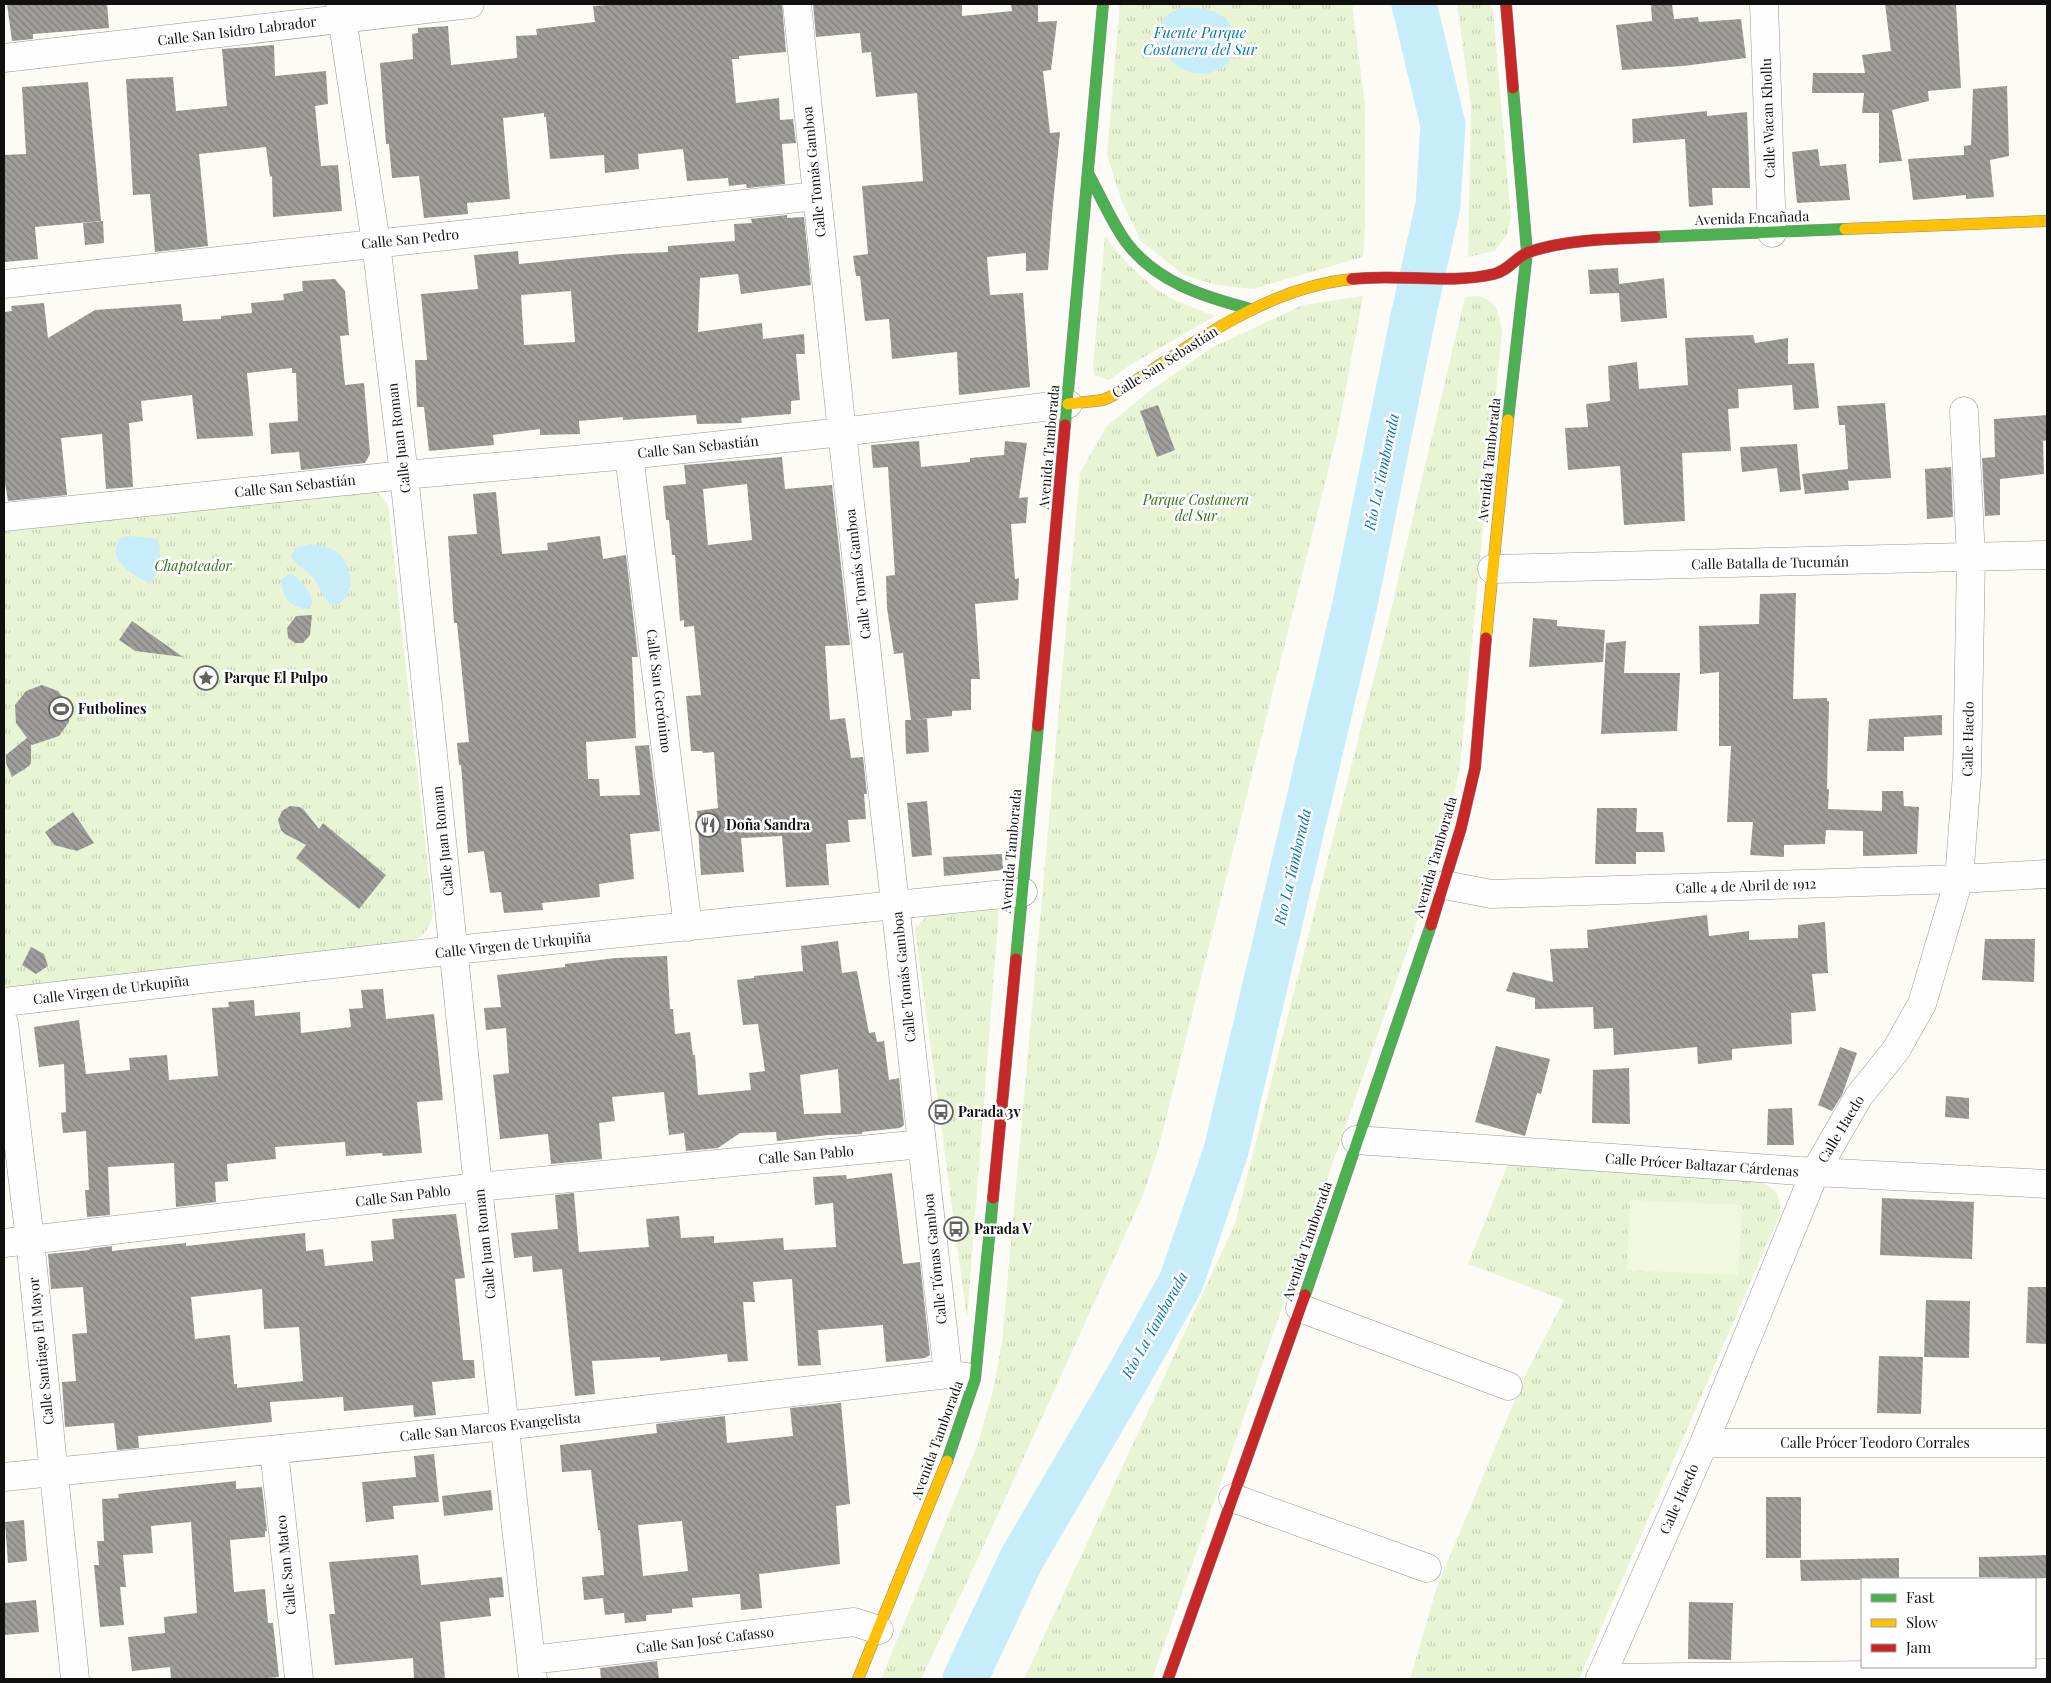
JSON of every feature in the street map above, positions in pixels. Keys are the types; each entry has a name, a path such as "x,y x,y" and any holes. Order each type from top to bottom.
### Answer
{"main road":[{"name":"Avenida Tamborada","path":"858,1679 956,1438 975,1379 1023,892 1103,4"},
{"name":"Avenida Tamborada","path":"1168,1679 1300,1308 1356,1140 1445,885 1475,768 1492,569 1528,252 1506,4"},
{"path":"1089,176 1127,242 1155,271 1186,290 1220,302 1251,309"},
{"name":"Avenida Encañada","path":"1363,278 1465,278 1497,274 1528,252 1570,244 1616,239 2047,221"},
{"name":"Calle San Sebastián","path":"1068,404 1103,400 1114,396 1251,309 1310,287 1339,280 1363,278"}],"street":[{"name":"Calle San Isidro Labrador","path":"4,58 341,12 470,4"},
{"name":"Calle Tomás Gamboa","path":"797,4 842,432 922,1144"},
{"name":"Calle Wacan Khollu","path":"1764,4 1772,233"},
{"name":"Calle Juan Roman","path":"341,12 376,243 404,475 455,950 478,1187 532,1670"},
{"name":"Calle San Pedro","path":"4,284 817,196"},
{"name":"Calle San Sebastián","path":"4,517 404,475 629,455 842,432 1068,404"},
{"name":"Calle Haedo","path":"1600,1678 1704,1443 1815,1172 1859,1096 1896,1050 1922,1004 1959,879 1967,774 1971,558 1964,411"},
{"name":"Calle San Gerónimo","path":"629,455 688,927"},
{"name":"Calle Batalla de Tucumán","path":"1492,569 2047,555"},
{"name":"Calle 4 de Abril de 1912","path":"1445,885 1491,894 1959,879 2047,874"},
{"name":"Calle Virgen de Urkupiña","path":"4,1002 455,950 1023,892"},
{"name":"Calle Santiago El Mayor","path":"4,1023 17,1241 53,1471 75,1679"},
{"name":"Calle Prócer Baltazar Cárdenas","path":"1356,1140 1815,1172 2047,1184"},
{"name":"Calle San Pablo","path":"17,1241 478,1187 922,1144"},
{"name":"Calle Tómas Gamboa","path":"922,1144 948,1374"},
{"path":"1300,1308 1508,1386"},
{"name":"Calle San Marcos Evangelista","path":"4,1477 505,1426 948,1374 975,1379"},
{"name":"Calle Prócer Teodoro Corrales","path":"1704,1443 2047,1443"},
{"name":"Calle San Mateo","path":"274,1450 299,1679"},
{"path":"1233,1498 1427,1568"},
{"name":"Calle San José Cafasso","path":"532,1670 854,1622 878,1630"},
{"path":"1600,1678 2047,1673"}],"green space":[{"path":"1120,4 1352,4 1365,105 1365,227 1363,257 1253,289 1217,285 1184,275 1141,241 1121,199 1107,155"},
{"path":"1457,4 1490,4 1493,10 1511,219 1507,234 1495,251 1468,257 1471,106"},
{"path":"1105,236 1126,262 1152,286 1171,298 1215,316 1130,365 1109,380 1094,375 1093,365"},
{"name":"Parque Costanera del Sur","path":"1363,296 1337,435 1158,1150 1143,1195 921,1679 881,1679 977,1446 992,1395 1002,1343 1080,473 1106,427 1146,394 1211,348 1303,305"},
{"path":"1479,296 1494,305 1502,331 1460,766 1449,822 1429,888 1152,1679 1024,1679 1235,1224 1388,622 1465,297"},
{"name":"Parque El Pulpo","path":"371,491 379,494 388,505 433,914 427,930 420,937 404,944 4,992 4,532"},
{"path":"999,909 967,1319 915,929 930,912"},
{"path":"1508,1164 1754,1180 1767,1185 1775,1191 1779,1200 1780,1214 1579,1679 1410,1679 1437,1587 1524,1378 1564,1300 1468,1264"},
{"path":"1630,1200 1742,1205 1738,1275 1627,1270"}],"water":[{"name":"Fuente Parque Costanera del Sur","path":"1188,7 1213,11 1221,15 1232,27 1236,43 1235,51 1227,64 1220,69 1203,74 1187,71 1173,63 1164,51 1159,38 1160,25 1170,14"},
{"path":"121,537 158,539 159,562 150,584 128,571 118,560 116,553 117,545"},
{"path":"312,544 335,551 347,566 351,583 346,597 341,603 333,606 329,603 313,577 298,565 291,555 296,547"},
{"path":"288,574 294,575 308,590 313,603 307,609 292,604 285,596 281,580"}],"building":[{"path":"7,4 107,4 109,28 33,34 33,39 12,41"},
{"path":"622,4 782,4 786,52 739,56 739,59 732,59 736,103 779,98 780,120 793,119 796,143 782,144 785,184 747,188 746,184 729,186 728,178 687,181 683,149 638,154 639,169 605,173 604,155 550,159 544,113 503,118 510,199 467,203 468,214 424,218 419,176 392,178 389,144 386,144 380,63 413,59 412,34 418,33 418,28 448,26 451,65 517,58 516,36 537,35 536,29 595,22 593,6"},
{"path":"813,4 962,4 962,16 1012,11 1011,4 1038,4 1038,22 1057,21 1051,70 1043,71 1050,133 1060,132 1048,270 1026,271 1026,253 987,257 990,295 1023,293 1030,387 959,395 957,352 892,359 889,319 865,321 860,276 856,276 853,256 868,254 862,186 923,181 917,93 876,97 871,52 862,53 860,33 816,37"},
{"path":"1651,4 1672,4 1674,19 1698,17 1699,22 1741,19 1746,58 1683,66 1622,70 1616,25 1652,21"},
{"path":"1885,4 1956,4 1961,88 1928,91 1929,101 1892,110 1902,161 1879,163 1879,113 1862,113 1864,93 1812,93 1813,73 1865,73 1862,55 1891,51"},
{"path":"274,45 275,76 326,71 328,104 315,106 321,166 338,165 342,211 273,217 272,176 270,177 266,147 199,154 208,246 155,252 150,194 133,195 126,79 173,77 176,111 227,106 222,49"},
{"path":"88,82 101,221 35,227 38,259 5,262 4,155 26,154 22,87"},
{"path":"2007,86 2009,156 1990,160 1994,197 1966,199 1966,195 1913,200 1908,159 1964,155 1964,146 1971,145 1973,89"},
{"path":"1707,111 1707,116 1747,112 1750,188 1712,188 1713,205 1689,207 1685,139 1633,143 1632,119"},
{"path":"1818,149 1820,166 1846,164 1850,200 1797,203 1792,152"},
{"path":"787,215 787,218 804,217 811,285 741,294 738,274 700,278 698,332 762,323 763,339 804,334 805,354 796,354 800,400 791,401 791,414 741,418 742,423 697,424 696,415 623,420 623,417 579,421 580,434 540,435 540,429 493,435 494,445 429,451 424,407 417,407 415,360 427,360 421,294 478,289 474,255 518,251 519,264 621,254 668,252 668,246 735,241 734,224 752,223 751,219","holes":["571,291 575,342 524,345 521,295"]},
{"path":"103,221 104,243 85,245 83,223"},
{"path":"1618,268 1619,284 1664,278 1667,318 1621,322 1619,293 1590,294 1588,270"},
{"path":"335,279 345,291 349,335 340,336 345,385 364,383 370,454 365,463 301,470 299,452 271,454 269,423 298,421 296,373 292,373 292,368 247,373 253,436 197,439 192,395 141,401 143,421 129,423 133,487 106,489 102,434 61,438 67,495 8,501 4,477 4,312 12,311 11,306 44,303 48,338 95,310 181,304 183,321 221,319 221,316 252,313 251,303 284,300 283,294 303,291 302,281"},
{"path":"1753,335 1755,343 1788,338 1788,364 1814,363 1819,408 1794,410 1792,385 1738,389 1739,408 1728,409 1731,451 1682,453 1685,521 1624,525 1620,466 1568,470 1565,428 1588,427 1586,404 1610,401 1608,366 1637,362 1639,389 1688,385 1685,338"},
{"path":"1885,403 1891,478 1848,481 1849,490 1805,494 1802,474 1848,469 1845,425 1839,425 1837,406"},
{"path":"1158,405 1175,450 1157,457 1140,411"},
{"path":"2047,415 2047,440 2043,441 2044,474 2000,479 2000,515 1985,516 1982,458 1995,457 1994,419"},
{"path":"919,441 921,467 970,462 970,458 1004,455 1005,441 1027,443 1019,498 1028,497 1026,523 1011,524 1015,579 1019,578 1018,600 975,604 980,679 971,679 971,710 952,711 952,716 911,720 903,653 894,654 887,608 886,576 895,575 888,467 873,468 871,445"},
{"path":"1797,444 1801,490 1780,492 1777,468 1742,472 1740,447"},
{"path":"782,457 785,489 832,485 850,645 825,646 830,720 845,718 851,758 863,757 867,794 864,794 866,819 848,820 850,842 826,844 829,885 786,887 782,836 741,838 744,872 701,875 697,811 718,808 714,752 691,751 686,696 701,695 694,626 684,627 684,620 680,621 675,555 672,555 669,520 666,520 663,486 686,484 684,465","holes":["747,484 752,540 708,545 703,489"]},
{"path":"1951,467 1953,517 1927,519 1925,469"},
{"path":"496,492 502,554 548,550 547,543 600,536 603,559 626,555 638,657 632,657 636,738 586,742 588,779 599,779 600,796 640,795 635,746 649,745 660,831 630,834 634,879 599,884 600,897 542,903 543,910 504,913 501,892 490,893 484,851 468,853 461,765 459,765 457,743 469,742 457,623 454,623 448,536 477,534 473,494"},
{"path":"1796,593 1793,699 1827,698 1827,701 1829,701 1828,809 1882,811 1882,791 1903,791 1904,806 1919,807 1917,854 1863,856 1863,831 1826,830 1825,844 1784,845 1784,857 1750,855 1753,822 1727,822 1731,746 1719,746 1719,672 1700,674 1699,626 1759,624 1760,594"},
{"path":"312,615 310,635 303,643 295,643 288,638 287,628 296,616"},
{"path":"1533,618 1557,620 1557,626 1605,630 1603,662 1529,667"},
{"path":"132,621 183,657 135,651 119,640"},
{"path":"1626,641 1624,673 1680,673 1677,731 1601,734 1606,643"},
{"path":"42,685 58,691 69,705 69,722 59,736 31,744 31,763 12,777 6,763 6,755 27,738 16,723 15,705 26,691"},
{"path":"1942,715 1942,735 1904,737 1904,751 1867,751 1869,719"},
{"path":"927,719 929,752 906,754 905,720"},
{"path":"927,801 932,855 912,857 907,803"},
{"path":"290,806 300,807 304,810 319,829 323,823 386,875 359,909 296,858 306,845 285,834 281,830 278,820 282,811"},
{"path":"1597,808 1637,808 1636,832 1663,832 1665,852 1636,852 1636,864 1595,864"},
{"path":"73,812 94,843 77,851 54,845 45,832"},
{"path":"1002,854 1003,870 944,876 943,857"},
{"path":"1707,915 1709,936 1749,931 1749,940 1798,938 1798,925 1825,922 1828,973 1812,974 1816,1011 1791,1013 1792,1044 1732,1049 1732,1060 1698,1064 1697,1047 1614,1055 1613,1028 1594,1029 1593,1007 1535,1009 1535,998 1506,991 1513,972 1553,982 1550,949 1588,948 1587,930"},
{"path":"1985,939 2035,939 2034,982 1982,980"},
{"path":"838,941 842,973 857,971 869,1033 875,1032 877,1042 884,1041 889,1080 899,1078 904,1125 900,1128 862,1132 862,1134 828,1135 777,1141 776,1132 740,1133 718,1148 686,1151 684,1133 669,1135 664,1092 612,1097 615,1121 599,1123 602,1159 551,1164 548,1134 500,1139 493,1075 509,1073 506,1028 486,1030 484,1008 501,1007 497,975 565,967 565,964 616,958 667,956 670,1009 673,1009 675,1034 690,1032 693,1055 695,1055 698,1095 751,1090 749,1073 765,1071 758,1024 743,1025 737,980 754,978 754,976 803,971 801,946","holes":["838,1069 841,1113 804,1114 800,1075"]},
{"path":"31,947 44,954 48,966 36,974 22,965"},
{"path":"383,989 386,1019 434,1014 443,1100 417,1102 422,1153 383,1156 382,1153 346,1156 345,1142 275,1147 276,1159 227,1164 228,1181 215,1182 216,1202 176,1207 174,1163 108,1167 110,1215 87,1217 85,1190 89,1190 86,1131 63,1133 61,1113 66,1112 64,1064 39,1067 34,1027 79,1020 86,1074 130,1070 129,1058 167,1055 169,1080 218,1076 212,1008 229,1007 228,1002 254,1000 255,1016 300,1012 301,1033 351,1027 349,1009 363,1008 361,990"},
{"path":"1496,1046 1550,1059 1541,1094 1537,1093 1525,1136 1475,1122"},
{"path":"1840,1047 1857,1053 1842,1095 1832,1111 1818,1105"},
{"path":"1629,1068 1630,1124 1592,1123 1593,1070"},
{"path":"1946,1096 1969,1098 1969,1119 1945,1117"},
{"path":"1792,1108 1794,1145 1767,1145 1768,1109"},
{"path":"892,1173 903,1264 920,1262 930,1355 925,1358 886,1362 883,1325 818,1330 821,1365 798,1366 792,1279 753,1282 755,1302 743,1302 748,1361 728,1362 727,1354 660,1361 660,1357 592,1361 595,1394 575,1396 562,1269 533,1272 532,1256 514,1258 511,1233 558,1229 555,1195 574,1193 579,1252 649,1247 646,1219 679,1216 681,1238 714,1236 714,1243 783,1238 784,1250 836,1247 833,1203 815,1205 813,1177 846,1175 847,1179"},
{"path":"1882,1198 1974,1202 1972,1259 1880,1255"},
{"path":"456,1214 465,1278 455,1279 463,1360 474,1360 475,1378 432,1382 436,1415 414,1417 413,1405 344,1411 343,1397 270,1402 272,1422 138,1436 139,1448 117,1450 114,1423 65,1427 62,1382 76,1381 72,1334 87,1333 83,1287 51,1289 48,1254 112,1246 112,1251 186,1243 186,1246 305,1233 306,1251 323,1249 325,1266 373,1261 371,1241 394,1239 392,1219","holes":["262,1289 264,1329 299,1327 303,1381 237,1388 237,1384 234,1384 230,1335 195,1339 191,1297"]},
{"path":"2028,1287 2047,1287 2047,1344 2026,1343"},
{"path":"1926,1300 1970,1301 1969,1358 1924,1357"},
{"path":"1879,1356 1923,1357 1921,1414 1877,1413"},
{"path":"841,1403 850,1504 836,1506 840,1564 759,1574 762,1608 741,1610 740,1594 692,1598 693,1607 672,1609 672,1613 646,1615 646,1621 625,1623 624,1613 605,1615 603,1598 584,1600 582,1577 604,1575 600,1530 598,1530 591,1470 562,1472 560,1445 657,1433 656,1424 725,1416 727,1443 793,1436 790,1408","holes":["682,1521 688,1571 643,1576 638,1525"]},
{"path":"434,1454 439,1502 393,1506 394,1519 366,1522 362,1482 416,1477 414,1456"},
{"path":"236,1481 236,1489 262,1487 267,1531 265,1531 265,1537 230,1540 234,1592 265,1589 268,1623 273,1623 279,1677 257,1679 171,1679 170,1667 132,1671 128,1637 165,1633 164,1617 197,1613 191,1522 151,1526 153,1553 123,1555 126,1587 120,1587 124,1625 100,1627 94,1565 99,1565 97,1541 104,1541 102,1499 119,1498 118,1494"},
{"path":"491,1490 493,1510 444,1516 442,1496"},
{"path":"1766,1497 1801,1497 1801,1558 1766,1558"},
{"path":"24,1520 27,1561 8,1563 5,1522"},
{"path":"418,1555 421,1585 502,1577 504,1597 489,1598 491,1616 440,1622 445,1679 414,1679 413,1658 335,1665 329,1614 335,1614 329,1562"},
{"path":"2047,1555 2047,1578 1979,1577 1979,1557"},
{"path":"1899,1558 1899,1578 1801,1581 1800,1560"},
{"path":"36,1600 39,1632 4,1635 4,1603"},
{"path":"1689,1602 1733,1603 1731,1660 1688,1659"},
{"path":"657,1661 659,1679 601,1679 600,1668"}],"waterway":[{"name":"Río La Tamborada","path":"965,1679 1021,1560 1181,1282 1226,1151 1355,604 1413,317 1438,205 1443,125 1414,4"}],"traffic: fast":[{"path":"1065,425 1103,4"},
{"path":"1508,420 1527,252 1513,88"},
{"path":"1089,175 1126,242 1152,268 1182,286 1216,299 1251,309"},
{"path":"1655,237 1845,229"},
{"path":"1016,959 1038,726"},
{"path":"1305,1295 1431,925"},
{"path":"947,1461 975,1379 993,1198"}],"traffic: slow":[{"path":"1845,229 2047,221"},
{"path":"1068,404 1103,400 1114,395 1198,340 1257,307 1287,294 1319,285 1352,279"},
{"path":"1486,638 1508,420"},
{"path":"858,1679 947,1461"}],"traffic: jam":[{"path":"1506,4 1513,88"},
{"path":"1352,279 1387,277 1459,279 1476,277 1494,274 1508,267 1524,254 1559,244 1591,240 1655,237"},
{"path":"1038,726 1065,425"},
{"path":"1431,925 1461,828 1475,768 1486,638"},
{"path":"993,1198 1016,959"},
{"path":"1168,1679 1305,1295"}],"place":[{"name":"Parque El Pulpo","path":"206,678"},
{"name":"Futbolines","path":"61,709"},
{"name":"Doña Sandra","path":"708,825"},
{"name":"Parada 3v","path":"941,1112"},
{"name":"Parada V","path":"956,1229"}],"park label":[{"name":"Chapoteador","path":"193,566"}]}
